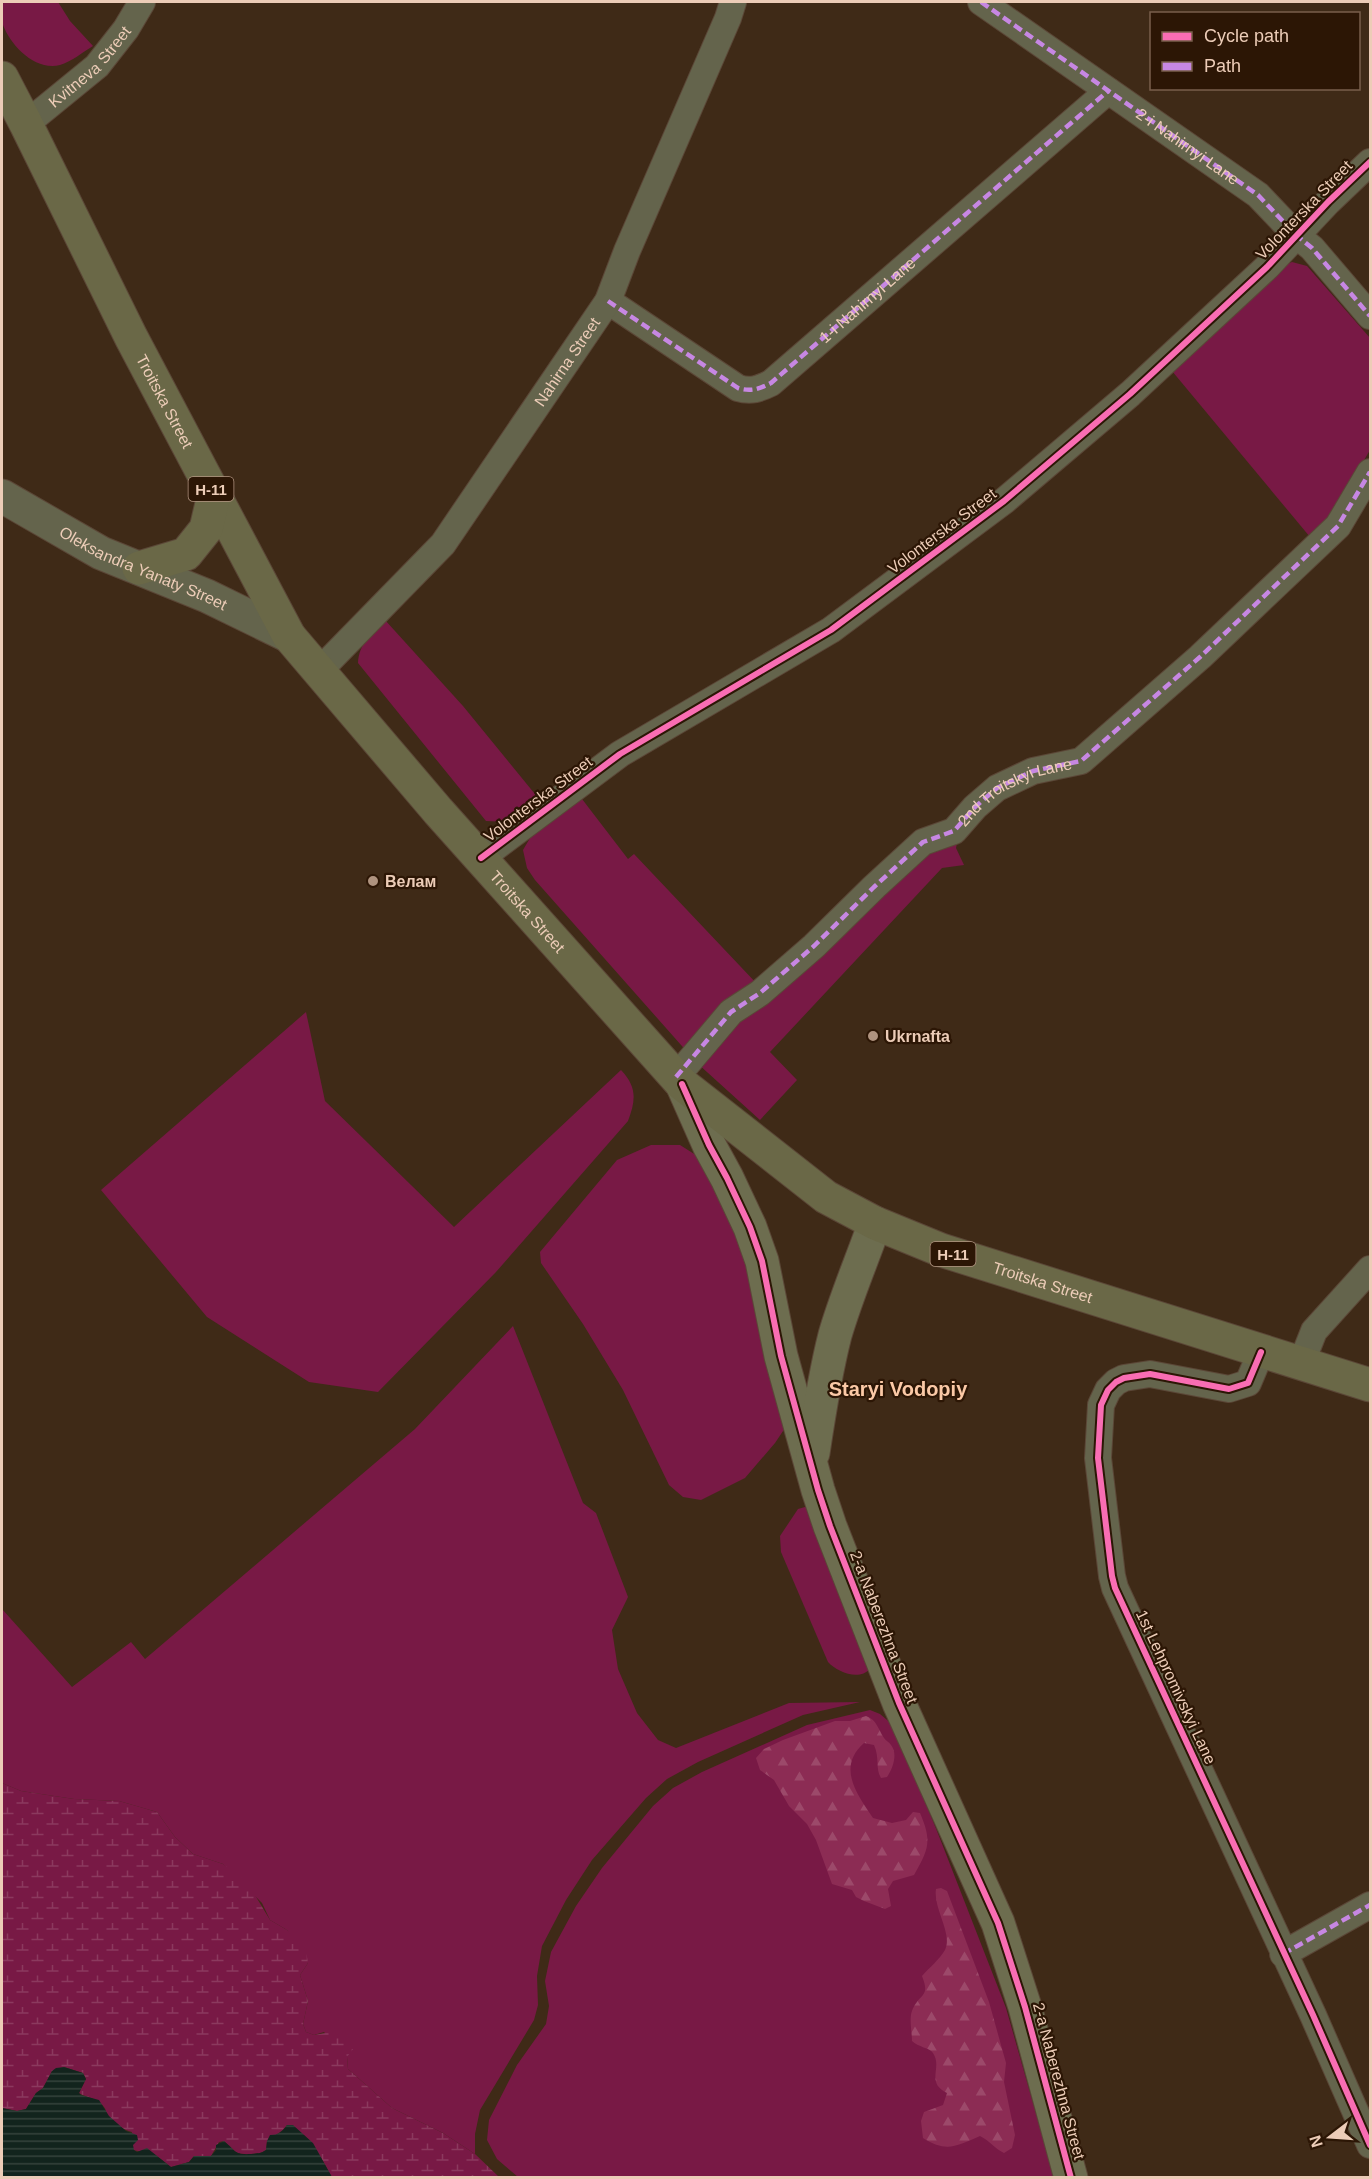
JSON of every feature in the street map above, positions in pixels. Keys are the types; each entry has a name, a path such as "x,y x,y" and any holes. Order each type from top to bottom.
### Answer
{"main road":[{"name":"Troitska Street","path":"2,78 131,337 289,636 481,858 679,1081 826,1197 875,1223 941,1250 1371,1385"},
{"path":"139,568 186,554 206,529 214,495"},
{"name":"2-a Naberezhna Street","path":"679,1081 750,1227 762,1261 781,1356 831,1526 899,1703 998,1923 1025,2007 1071,2178"},
{"name":"2-a Naberezhna Street","path":"812,1464 824,1380 835,1335 875,1223"}],"street":[{"name":"Kvitneva Street","path":"26,124 97,66 126,29 142,2"},
{"name":"Nahirna Street","path":"319,671 443,544 608,302 627,251 733,2"},
{"name":"2-i Nahirnyi Lane","path":"981,2 1258,195 1296,235 1312,248 1371,316"},
{"name":"1-i Nahirnyi Lane","path":"608,302 738,388 748,391 758,390 771,383 1108,91"},
{"name":"Volonterska Street","path":"481,858 620,754 831,630 1004,501 1130,394 1267,267 1296,235 1371,162"},
{"name":"2nd Troitskyi Lane","path":"679,1081 731,1012 760,993 814,946 923,842 954,831 975,807 997,788 1033,771 1081,761 1149,702 1200,657 1338,526 1371,472"},
{"name":"Oleksandra Yanaty Street","path":"2,496 100,553 207,597 289,636"},
{"path":"1301,1364 1314,1331 1371,1269"},
{"name":"1st Lehpromivskyi Lane","path":"1261,1352 1248,1383 1229,1389 1150,1374 1124,1378 1108,1390 1101,1405 1098,1458 1115,1588 1371,2145"},
{"path":"1283,1954 1371,1905"}],"green space":[{"path":"2,2 58,2 70,21 93,46 60,65 51,66 33,61 18,48 7,33 2,19"},
{"path":"1292,262 1307,266 1370,338 1370,450 1330,518 1310,537 1172,371 1275,270"},
{"path":"385,620 463,706 539,799 509,822 486,821 358,663 364,644"},
{"path":"582,799 628,859 634,854 758,985 689,1054 535,880 527,868 523,850 530,838"},
{"path":"959,835 956,848 964,865 942,868 770,1052 797,1080 760,1120 697,1063 735,1017 925,848"},
{"path":"306,1012 325,1101 454,1227 621,1070 630,1082 634,1094 633,1107 628,1121 496,1272 378,1392 309,1382 207,1317 101,1190"},
{"path":"651,1145 680,1145 699,1157 731,1207 787,1425 745,1478 701,1500 683,1497 669,1485 623,1390 583,1324 541,1263 540,1252 617,1160"},
{"path":"513,1326 583,1503 596,1513 628,1597 612,1630 618,1669 637,1713 658,1740 676,1748 789,1703 860,1702 803,1715 698,1762 667,1779 646,1798 592,1860 566,1900 542,1946 537,1976 538,2005 534,2020 480,2110 475,2134 475,2154 443,2133 392,2108 348,2069 347,2057 324,2032 314,2035 306,2032 303,2024 308,2001 300,1975 308,1963 287,1930 270,1920 262,1903 223,1864 193,1854 175,1837 157,1812 119,1801 74,1799 21,1791 2,1783 2,1609 72,1687 131,1642 145,1659 415,1429"},
{"path":"805,1507 812,1510 870,1669 865,1673 848,1674 828,1662 781,1552 780,1536 798,1509"},
{"path":"870,1710 880,1714 893,1725 937,1831 1006,2008 1054,2177 518,2177 497,2159 487,2140 489,2120 517,2065 546,2024 549,2006 545,1981 551,1952 576,1906 602,1868 653,1806 673,1788 702,1772 807,1725"},
{"path":"866,1716 875,1722 891,1745 894,1761 887,1777 881,1778 874,1745 864,1743 856,1752 850,1771 856,1790 873,1818 892,1823 906,1820 913,1812 920,1813 927,1838 926,1851 914,1875 893,1881 888,1889 891,1906 885,1909 856,1897 852,1890 832,1884 816,1840 807,1824 789,1806 774,1780 760,1770 756,1758 764,1749 783,1740 835,1721 850,1721"},
{"path":"2,1783 21,1791 74,1799 119,1801 157,1812 175,1837 193,1854 223,1864 247,1882 270,1920 287,1930 306,1951 308,1963 300,1975 308,2001 303,2024 306,2032 314,2035 337,2031 350,2038 353,2049 347,2057 348,2069 392,2108 443,2133 475,2154 499,2177 332,2177 309,2140 287,2125 267,2141 266,2150 262,2152 238,2153 224,2141 219,2142 211,2156 194,2156 189,2162 171,2167 154,2154 133,2150 132,2132 113,2121 99,2102 79,2093 86,2079 83,2073 64,2067 52,2071 43,2088 36,2093 26,2109 17,2111 2,2108"},
{"path":"941,1888 947,1891 989,2002 1006,2063 1004,2082 1015,2135 1012,2148 1004,2153 980,2136 958,2145 945,2147 923,2138 921,2121 924,2112 943,2105 947,2093 937,2084 936,2059 933,2053 912,2041 911,2018 915,2005 925,1992 922,1976 943,1953 947,1943 936,1897 936,1889"}],"shaded area":[{"path":"64,2067 83,2073 86,2079 79,2093 81,2095 99,2100 109,2116 126,2131 137,2135 138,2140 133,2145 134,2150 137,2152 147,2148 171,2167 189,2162 194,2156 211,2156 216,2150 216,2145 224,2141 238,2153 260,2153 266,2150 270,2135 280,2133 287,2125 293,2125 313,2143 332,2177 2,2177 2,2108 17,2111 26,2109 36,2093 43,2088 52,2071"}],"marked path":[{"path":"981,2 1258,195 1296,235 1312,248 1370,316"},
{"path":"608,301 738,388 751,390 763,387 771,383 1108,91"},
{"path":"676,1077 731,1012 760,993 814,946 923,842 954,831 975,807 997,788 1033,771 1081,761 1200,657 1338,526 1370,472"},
{"path":"1283,1954 1370,1905"}],"cycle path":[{"path":"481,858 620,754 831,630 1004,501 1130,394 1267,267 1328,202 1370,162"},
{"path":"682,1084 709,1145 750,1227 762,1261 781,1356 830,1526 899,1703 998,1923 1025,2007 1071,2178"},
{"path":"1261,1352 1248,1383 1229,1389 1150,1374 1124,1378 1108,1390 1101,1405 1098,1458 1112,1576 1115,1588 1313,2015 1370,2145"}],"place":[{"name":"Велам","path":"373,881"},
{"name":"Ukrnafta","path":"873,1036"}],"district":[{"name":"Staryi Vodopiy","path":"898,1389"}]}
